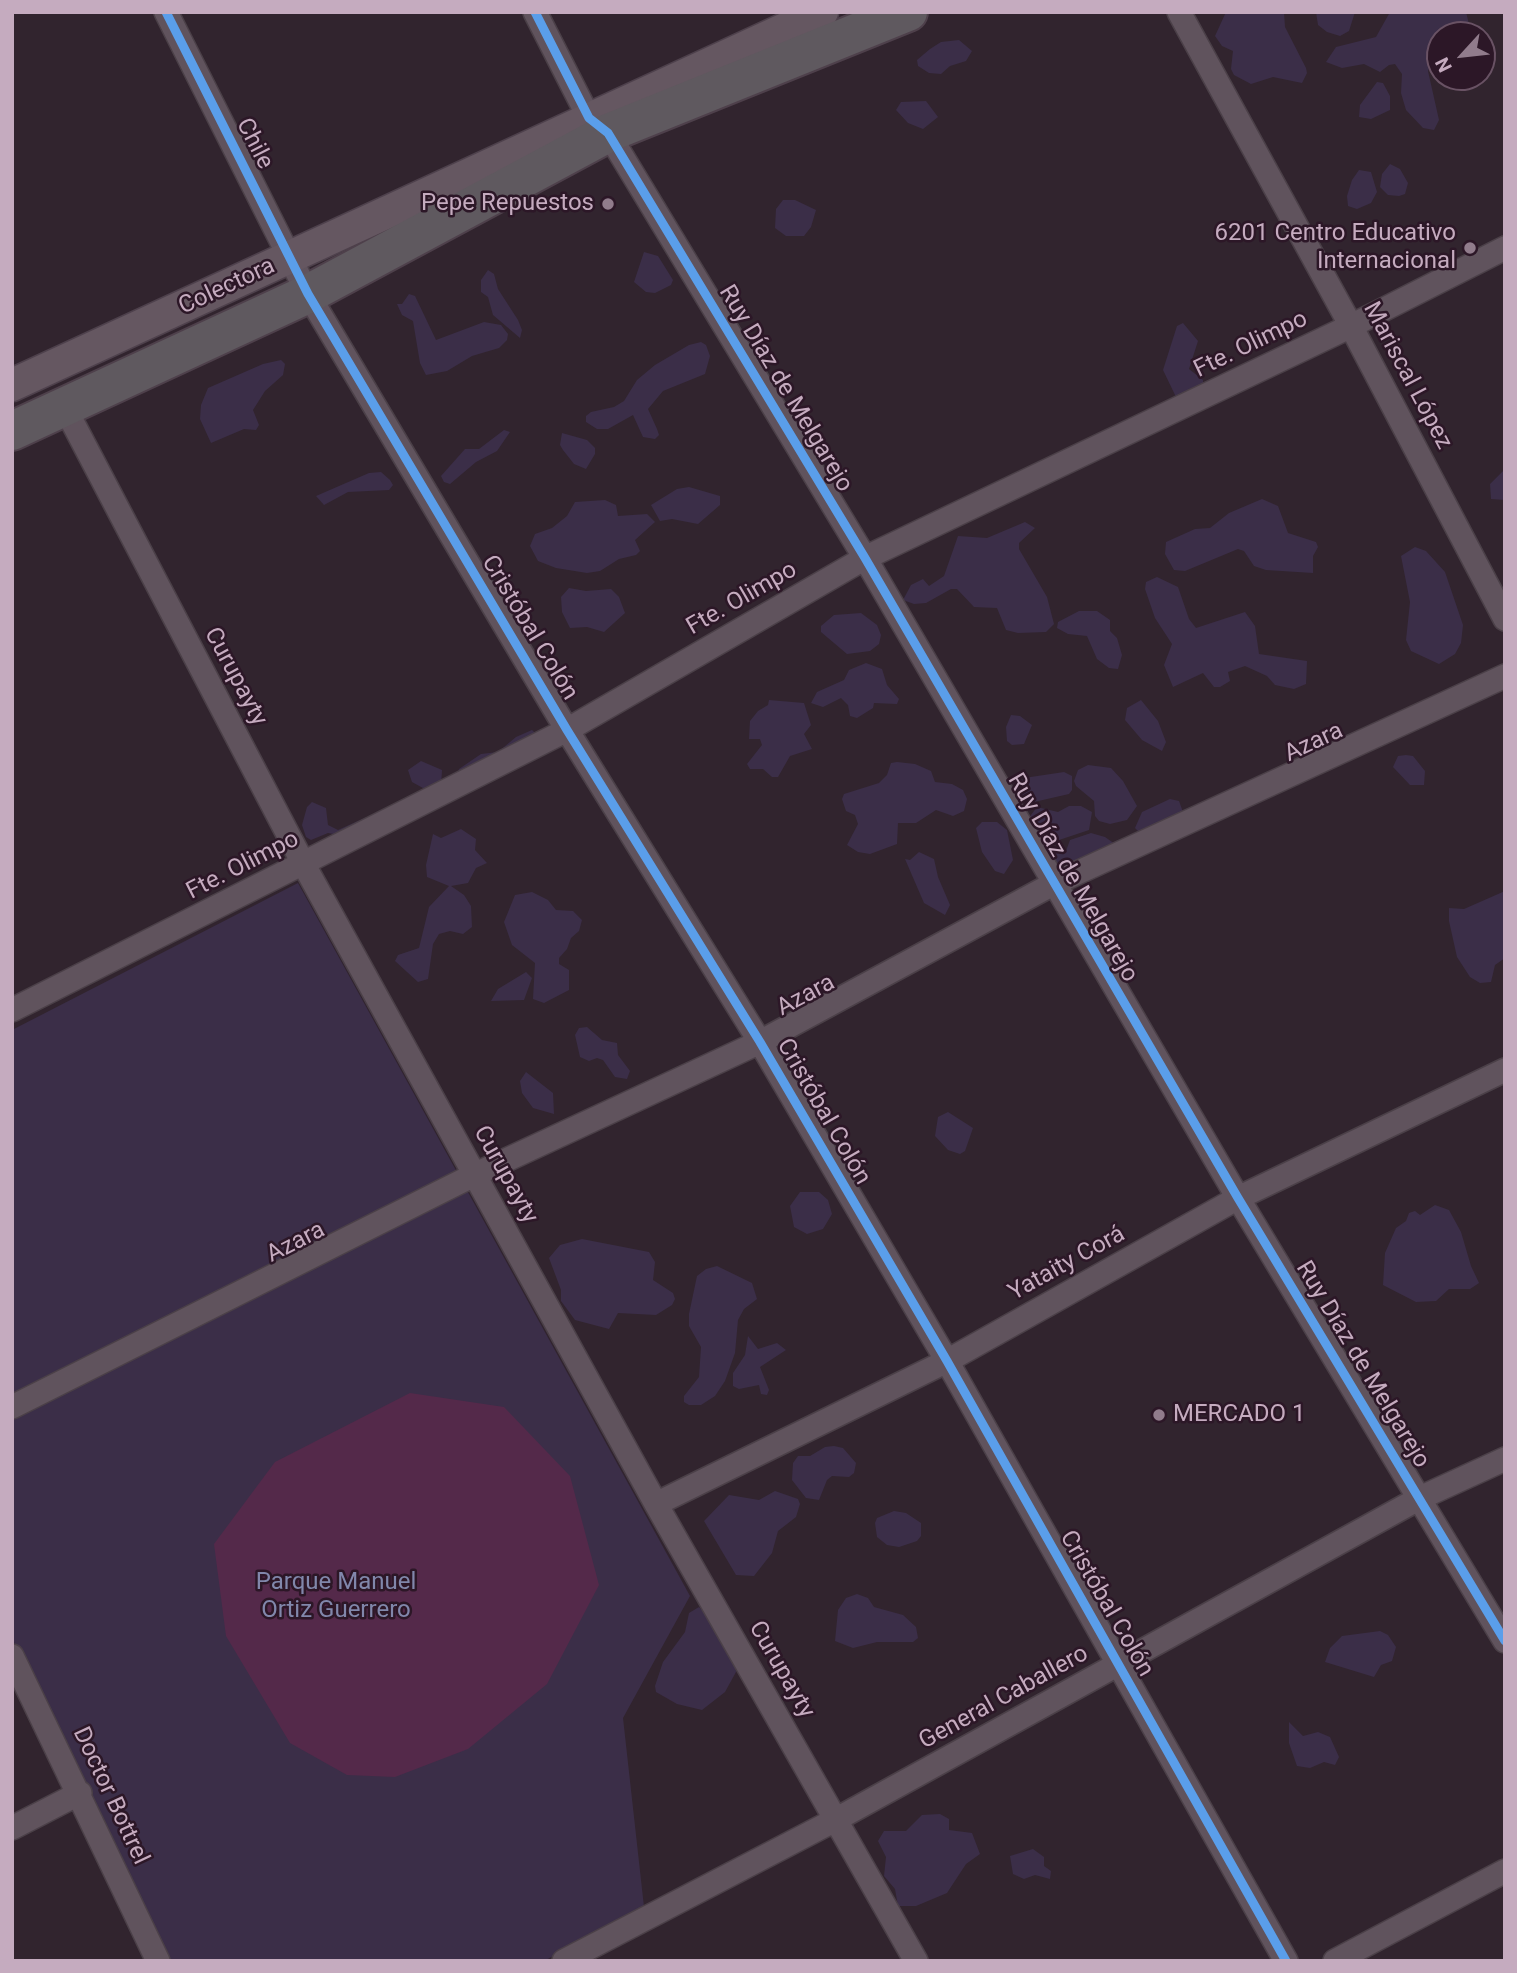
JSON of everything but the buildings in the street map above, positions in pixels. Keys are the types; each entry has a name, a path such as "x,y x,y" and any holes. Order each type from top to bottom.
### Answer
{"highway":[{"path":"12,431 309,294 599,126 908,12"}],"main road":[{"name":"Colectora","path":"12,385 290,258 599,126 822,12"}],"street":[{"name":"Chile","path":"166,12 309,294"},
{"name":"Ruy Díaz de Melgarejo","path":"535,12 599,126 865,558 1238,1198 1505,1641"},
{"name":"Mariscal López","path":"1179,12 1351,326 1505,619"},
{"name":"Fte. Olimpo","path":"14,1005 304,865 567,730 865,558 1351,326 1505,248"},
{"name":"Cristóbal Colón","path":"309,294 567,730 760,1042 947,1361 1286,1961"},
{"name":"Curupayty","path":"64,406 304,865 656,1504 916,1961"},
{"name":"Azara","path":"12,1407 474,1175 760,1042 1053,884 1505,676"},
{"name":"Yataity Corá","path":"656,1504 947,1361 1238,1198 1505,1070"},
{"name":"General Caballero","path":"564,1961 837,1819 1420,1499 1505,1459"},
{"name":"Doctor Bottrel","path":"12,1656 80,1793 158,1961"},
{"path":"12,1828 80,1793"},
{"path":"1335,1961 1505,1871"}],"green space":[{"path":"1226,12 1284,12 1285,27 1306,68 1307,73 1302,83 1273,77 1251,84 1234,75 1231,69 1233,51 1222,46 1215,36"},
{"path":"1316,12 1355,12 1349,31 1340,36 1327,32 1318,25"},
{"path":"1390,12 1466,12 1468,21 1426,21 1426,91 1432,91 1439,120 1434,130 1423,128 1406,110 1401,93 1402,74 1395,64 1380,72 1364,64 1342,68 1326,62 1336,47 1376,37"},
{"path":"959,40 972,51 966,61 950,66 941,74 929,73 918,66 917,60 941,42"},
{"path":"1377,82 1383,83 1390,96 1390,110 1371,119 1359,117 1360,105"},
{"path":"926,101 938,117 923,129 908,123 896,110 901,102"},
{"path":"1390,164 1400,169 1408,183 1405,194 1388,195 1380,187 1382,174"},
{"path":"1359,170 1371,172 1377,192 1371,203 1357,209 1348,206 1347,196 1352,180"},
{"path":"783,200 795,200 816,210 811,227 804,236 786,236 775,228 776,209"},
{"path":"644,252 658,256 673,280 671,285 655,293 646,292 634,282"},
{"path":"488,270 494,274 498,289 518,320 522,330 520,338 493,315 488,297 481,292 481,280"},
{"path":"409,294 415,296 436,340 484,322 501,325 508,334 507,340 499,348 472,356 447,371 426,375 420,363 413,321 402,315 397,304 402,304"},
{"path":"1183,323 1198,341 1189,369 1203,380 1203,385 1187,400 1176,397 1163,370 1177,326"},
{"path":"701,342 706,345 710,356 705,374 663,391 648,409 659,435 655,439 643,437 633,415 608,429 597,429 586,422 586,416 591,412 614,407 624,401 637,380 655,365 689,345"},
{"path":"281,360 285,364 283,375 265,391 253,410 259,425 256,430 244,429 211,443 200,419 201,405 208,388 263,364"},
{"path":"504,430 510,432 497,451 476,462 450,484 444,482 441,476 465,449 479,449"},
{"path":"562,433 587,440 595,448 595,454 586,469 574,464 563,450 560,445"},
{"path":"1505,469 1505,500 1491,499 1490,484"},
{"path":"381,472 393,485 389,490 348,492 324,505 316,496 369,473"},
{"path":"689,487 720,496 720,505 698,524 672,519 660,521 651,505 677,489"},
{"path":"1262,499 1278,506 1288,533 1316,542 1318,547 1313,556 1313,573 1266,570 1254,566 1244,551 1238,549 1185,571 1174,570 1165,554 1166,542 1195,529 1210,528 1229,513"},
{"path":"605,500 616,505 618,516 647,514 655,522 635,540 640,551 636,555 619,559 600,571 587,573 556,568 538,561 530,546 535,534 552,528 567,516 575,502"},
{"path":"1025,522 1035,528 1019,543 1019,549 1047,597 1054,624 1046,632 1018,633 1006,630 997,608 974,607 957,589 951,589 926,603 914,604 903,600 911,585 923,579 929,586 944,576 958,536 987,538"},
{"path":"1415,547 1426,551 1445,572 1463,625 1461,643 1455,654 1439,664 1411,651 1406,640 1410,602 1401,556"},
{"path":"1157,577 1178,587 1189,619 1196,628 1245,612 1255,626 1259,654 1307,661 1306,684 1294,689 1275,685 1267,676 1245,666 1228,672 1230,681 1220,687 1214,687 1203,673 1173,687 1164,665 1172,644 1155,618 1145,589 1146,582"},
{"path":"569,588 586,591 611,589 619,597 625,613 604,632 587,627 570,628 562,612 561,597"},
{"path":"1079,611 1097,611 1110,620 1110,631 1117,638 1122,655 1118,669 1109,668 1097,659 1087,636 1068,634 1057,628 1058,622"},
{"path":"861,613 877,625 881,635 879,644 870,651 847,654 821,632 821,626 834,615"},
{"path":"866,663 882,669 887,685 899,699 897,704 874,703 873,708 857,718 850,716 848,705 841,698 823,707 811,703 817,692 844,680 849,670"},
{"path":"769,700 804,703 811,725 804,734 812,749 790,756 778,777 772,777 763,769 750,769 747,764 762,745 760,739 749,739 750,721 758,711 768,705"},
{"path":"1141,700 1158,721 1166,742 1162,751 1142,740 1125,720 1127,708"},
{"path":"1011,715 1020,716 1032,725 1024,744 1012,745 1007,741 1006,727"},
{"path":"532,730 536,734 457,774 459,769 481,754 498,752 516,737"},
{"path":"1398,756 1413,756 1425,771 1424,785 1410,785 1393,767"},
{"path":"421,761 442,770 441,787 432,793 412,782 408,770"},
{"path":"891,763 915,764 931,771 935,782 952,784 963,790 967,799 964,811 953,816 936,810 916,823 898,823 897,844 870,854 858,852 847,845 858,824 855,815 846,811 842,799 844,794 879,783 887,775"},
{"path":"1088,765 1111,768 1123,781 1137,806 1127,820 1110,824 1099,821 1095,816 1094,801 1076,786 1074,781 1078,770"},
{"path":"1064,772 1072,776 1072,790 1069,794 1034,802 1023,798 1020,782 1024,778"},
{"path":"1170,799 1179,801 1183,812 1139,832 1135,828 1142,812"},
{"path":"312,802 326,808 328,825 338,830 380,811 386,813 345,836 328,833 311,840 306,837 302,825 307,807"},
{"path":"1069,806 1081,806 1092,812 1089,830 1056,841 1035,837 1025,823 1037,807 1058,812"},
{"path":"982,822 997,822 1007,830 1013,860 1004,874 995,871 982,852 976,828"},
{"path":"461,829 476,839 475,850 487,863 476,868 468,883 451,886 464,895 471,906 472,927 463,934 450,931 439,934 433,944 428,979 418,982 395,961 398,955 419,948 429,907 449,886 427,877 426,865 433,834 441,838"},
{"path":"1091,833 1105,837 1115,844 1062,873 1051,857 1061,847 1063,852 1066,851 1070,840"},
{"path":"919,852 934,859 938,877 950,905 945,915 924,903 905,859 910,860"},
{"name":"Parque Manuel Ortiz Guerrero","path":"298,883 690,1596 623,1718 644,1907 544,1961 166,1961 12,1638 12,1030"},
{"path":"1505,891 1505,958 1495,965 1491,982 1480,983 1470,977 1457,957 1449,908 1464,909"},
{"path":"532,892 548,900 556,910 573,911 582,920 579,931 571,938 567,949 559,958 559,964 569,970 569,990 544,1003 533,999 535,963 512,945 504,922 515,895"},
{"path":"526,972 532,978 524,1000 491,1001 498,989"},
{"path":"587,1027 602,1040 617,1043 618,1055 630,1071 627,1079 615,1077 603,1060 597,1058 589,1061 580,1057 575,1035 579,1028"},
{"path":"526,1072 553,1093 554,1114 533,1108 522,1093 520,1081"},
{"path":"948,1112 973,1128 965,1151 960,1154 948,1150 935,1136 938,1117"},
{"path":"800,1192 819,1192 828,1200 832,1214 823,1229 807,1234 794,1227 790,1206"},
{"path":"1435,1205 1449,1210 1461,1232 1479,1283 1470,1289 1449,1289 1436,1301 1416,1302 1383,1285 1385,1253 1396,1228 1406,1221 1409,1213 1415,1211 1420,1215"},
{"path":"582,1239 649,1252 655,1262 653,1280 673,1293 675,1299 672,1305 656,1315 618,1313 609,1329 575,1320 561,1301 561,1290 549,1258 560,1245"},
{"path":"717,1266 752,1283 757,1299 744,1309 738,1320 735,1353 725,1381 715,1396 701,1405 689,1405 684,1402 684,1396 699,1377 701,1347 689,1326 689,1314 697,1276 706,1269"},
{"path":"748,1336 758,1349 777,1343 786,1350 760,1367 769,1390 767,1395 761,1394 759,1385 739,1389 733,1386 733,1373 745,1355"},
{"path":"825,1447 843,1448 856,1463 854,1473 849,1477 832,1476 827,1480 819,1500 806,1498 792,1480 793,1463 798,1456 810,1456"},
{"path":"775,1491 798,1499 800,1504 796,1517 778,1531 772,1553 754,1576 736,1575 704,1521 729,1495 759,1500"},
{"path":"894,1511 906,1513 921,1523 921,1536 917,1541 899,1547 887,1545 877,1537 877,1518"},
{"path":"857,1594 868,1598 874,1607 903,1615 916,1627 918,1638 913,1642 877,1642 853,1648 835,1641 838,1610 846,1598"},
{"path":"699,1607 715,1624 735,1660 736,1672 725,1692 702,1710 677,1704 656,1692 655,1686 663,1662 685,1632 689,1613"},
{"path":"1380,1631 1388,1635 1396,1647 1392,1661 1381,1665 1374,1677 1325,1662 1330,1648 1342,1636"},
{"path":"1289,1722 1303,1736 1318,1732 1330,1737 1339,1757 1335,1765 1324,1762 1310,1768 1297,1766 1289,1743"},
{"path":"940,1814 949,1819 949,1830 972,1833 980,1854 966,1864 947,1893 916,1906 898,1906 895,1889 884,1876 886,1857 878,1841 884,1831 906,1831 922,1815"},
{"path":"1033,1849 1044,1857 1044,1866 1051,1871 1050,1879 1035,1875 1024,1879 1013,1874 1010,1856"}],"shaded area":[{"path":"410,1393 504,1407 570,1476 599,1585 547,1684 468,1749 395,1777 347,1775 290,1743 226,1636 214,1544 275,1462"}],"cycle path":[{"path":"166,12 308,294 567,730 760,1042 947,1361 1286,1961"},
{"path":"535,12 589,118 608,133 865,558 1238,1198 1505,1641"}],"place":[{"name":"Pepe Repuestos","path":"608,204"},
{"name":"6201 Centro Educativo Internacional","path":"1470,248"},
{"name":"MERCADO 1","path":"1159,1415"}]}
